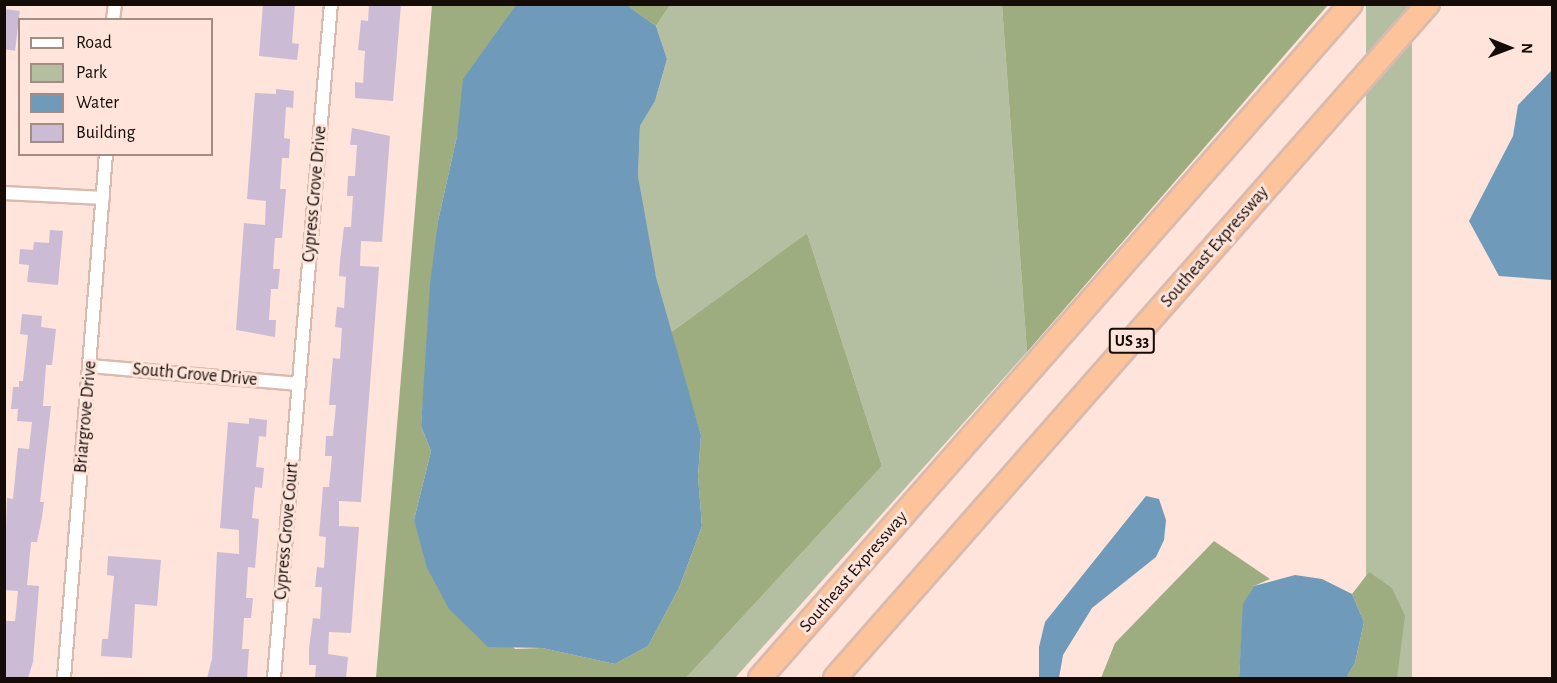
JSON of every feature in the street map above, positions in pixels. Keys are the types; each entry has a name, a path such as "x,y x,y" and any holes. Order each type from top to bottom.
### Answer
{"highway":[{"name":"Southeast Expressway","path":"760,678 1351,4"},
{"name":"Southeast Expressway","path":"835,678 1428,4"}],"street":[{"name":"Cypress Grove Drive","path":"299,384 331,4"},
{"name":"Briargrove Drive","path":"64,678 106,156"},
{"path":"4,193 103,198"},
{"name":"South Grove Drive","path":"90,366 299,384"},
{"name":"Cypress Grove Court","path":"274,678 299,384"}],"green space":[{"path":"432,5 517,5 493,40 457,136 438,221 421,426 431,451 414,520 515,649 542,648 615,664 648,646 679,588 702,526 698,476 701,435 670,333 807,233 882,466 686,678 376,678"},
{"path":"627,5 670,5 656,26"},
{"path":"670,5 1002,5 1027,352 735,678 686,678 882,466 807,233 670,333 648,245 638,176 640,126 655,101 667,59 656,26"},
{"path":"1002,5 1328,5 1027,352"},
{"path":"1366,5 1412,5 1412,678 1366,678"},
{"path":"1214,541 1270,579 1254,586 1244,604 1239,678 1101,678 1115,643"},
{"path":"1369,572 1392,588 1405,616 1397,678 1346,678 1355,663 1364,622 1352,594"}],"water":[{"path":"517,4 627,5 656,26 667,59 655,101 640,126 638,176 656,277 701,435 698,476 702,526 679,588 648,646 615,664 542,648 488,647 449,609 427,568 414,520 431,451 421,426 430,284 438,221 457,136 463,79"},
{"path":"1552,70 1552,280 1499,276 1469,221 1513,136 1518,105"},
{"path":"1146,496 1159,499 1166,520 1164,540 1156,557 1092,608 1063,655 1059,678 1039,678 1039,647 1045,622"},
{"path":"1295,575 1322,579 1352,594 1364,622 1355,663 1346,678 1239,678 1243,604 1254,586"}],"building":[{"path":"263,4 295,4 292,43 299,44 297,60 259,56"},
{"path":"369,4 401,4 393,101 355,98 355,82 363,83 365,51 358,50 361,20 368,21"},
{"path":"4,9 20,11 15,51 4,49"},
{"path":"276,89 294,91 293,108 286,107 284,138 290,139 289,158 282,158 280,189 286,189 282,238 275,238 273,269 280,269 278,289 271,289 269,320 276,320 275,337 236,330 244,223 265,225 266,201 247,199 255,93 276,94"},
{"path":"352,128 390,136 382,242 361,241 360,266 379,267 361,502 339,501 339,526 359,527 351,633 329,632 328,654 348,657 346,678 315,678 316,665 309,665 309,648 313,618 320,619 322,587 315,587 317,567 324,568 326,537 319,536 323,487 329,487 332,456 325,456 326,436 333,436 336,405 329,405 333,358 340,359 342,328 335,327 337,307 344,308 346,277 339,276 340,260 344,227 351,227 353,196 347,196 348,176 355,176 357,145 350,145"},
{"path":"50,230 63,231 58,285 27,282 29,265 19,264 20,249 33,250 34,242 49,243"},
{"path":"22,314 42,316 41,327 56,329 52,365 46,365 43,406 51,406 40,502 44,502 37,542 31,542 27,585 39,586 33,662 28,678 4,678 4,621 15,621 18,591 4,590 7,498 13,499 18,448 29,449 32,422 17,421 18,409 11,409 13,387 19,387 19,381 23,381 28,335 20,334"},
{"path":"249,418 267,420 266,437 259,436 256,467 264,468 262,488 255,487 252,518 259,519 255,568 248,567 246,598 253,598 251,618 244,618 242,649 249,649 247,678 207,678 212,659 217,552 239,554 239,530 220,528 228,422 249,424"},
{"path":"108,556 161,560 157,606 135,604 132,658 101,656 102,639 108,639 114,576 107,575"}]}
